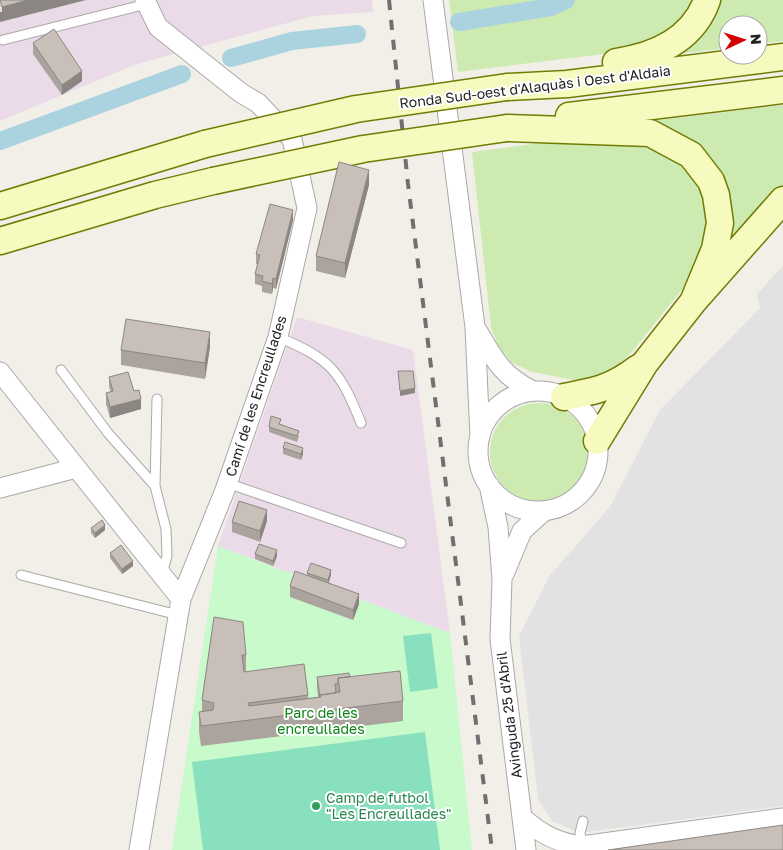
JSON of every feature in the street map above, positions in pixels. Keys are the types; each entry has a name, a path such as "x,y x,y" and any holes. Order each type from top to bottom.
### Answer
{"main road":[{"path":"507,87 539,74 649,56 672,44 690,29 698,20 707,0"},
{"name":"Ronda Sud-oest d'Alaquàs i Oest d'Aldaia","path":"0,206 205,144 356,108 507,87 567,84 783,57"},
{"path":"0,241 155,195 363,149 507,128 572,116 783,90"},
{"path":"507,128 650,133 691,155 711,181 716,195 720,223 715,249 693,302"},
{"path":"597,441 645,363 693,302 783,200"},
{"path":"564,397 593,392 618,383 645,363"}],"street":[{"path":"433,0 475,327 480,437 478,454 481,470 489,485 499,497 513,505 528,510 544,511 563,506 579,495 591,479 597,461 597,441 591,423 580,408 564,397 549,392 533,391 515,395 499,405 487,420 480,437"},
{"name":"Camí de les Encreullades","path":"140,850 179,607 227,483 278,337 307,208 292,139 258,103 241,93 158,27 146,2"},
{"path":"475,327 500,368 515,383 533,391"},
{"path":"0,372 162,575 179,607"},
{"path":"0,488 76,468"},
{"name":"Avinguda 25 d'Abril","path":"489,485 498,527 502,579 500,639 526,850"},
{"name":"Avinguda 25 d'Abril","path":"502,579 516,542 529,523 544,511"},
{"path":"522,817 546,836 578,848 783,818"}],"lane":[{"path":"3,40 146,2"},
{"path":"278,337 308,349 328,364 346,387 361,423"},
{"path":"61,370 108,434 155,486"},
{"path":"157,399 155,486 166,529 167,556 162,575"},
{"path":"227,483 401,543"},
{"path":"21,575 179,607"},
{"path":"578,848 583,821"}],"shaded area":[{"path":"0,0 372,0 373,12 313,16 134,65 0,121"},
{"path":"783,266 783,806 580,833 552,821 538,799 519,636 550,575 610,507 660,410 760,308 757,294"},
{"path":"297,317 413,350 450,633 218,546"}],"green space":[{"path":"449,0 697,0 681,26 628,51 458,72"},
{"path":"716,0 783,0 783,41 768,43 768,15 718,15 718,49 678,54"},
{"path":"783,105 783,192 725,260 729,213 644,122"},
{"path":"580,138 652,143 693,170 712,219 696,272 631,353 609,373 585,382 532,372 511,362 498,346 491,327 472,152"},
{"path":"529,403 549,403 558,406 574,417 585,433 588,442 588,462 585,471 574,487 558,498 549,501 529,501 512,493 498,479 490,462 490,442 498,425 512,411"},
{"name":"Parc de les encreullades","path":"218,546 450,633 472,850 172,850"},
{"path":"431,633 438,688 410,692 403,636"},
{"name":"Camp de futbol \"Les Encreullades\"","path":"425,732 440,850 203,850 192,762"}],"building":[{"path":"0,0 28,0 2,7"},
{"path":"54,29 82,71 62,85 33,43"},
{"path":"339,162 369,170 345,263 316,256"},
{"path":"270,204 293,210 276,279 273,278 272,284 262,281 263,276 255,274 260,255 256,254"},
{"path":"126,319 210,332 205,363 121,350"},
{"path":"398,371 413,371 415,388 400,391"},
{"path":"128,372 134,391 139,390 141,399 110,407 106,393 113,391 109,377"},
{"path":"271,416 281,419 279,424 299,431 297,436 269,427"},
{"path":"285,442 303,448 301,454 283,448"},
{"path":"239,501 267,510 260,531 232,522"},
{"path":"102,520 105,525 95,533 91,528"},
{"path":"259,544 277,550 273,561 255,554"},
{"path":"121,545 133,561 122,569 110,553"},
{"path":"311,563 331,570 328,580 307,573"},
{"path":"295,571 359,594 353,610 290,586"},
{"path":"214,617 243,622 246,655 242,655 244,672 304,664 308,695 248,703 249,706 321,697 320,695 340,692 338,678 400,671 403,701 201,726 199,712 213,710 214,703 202,700"},
{"path":"349,673 350,677 338,678 338,683 335,684 336,693 320,695 320,697 317,677"},
{"path":"783,825 783,850 608,850"}],"waterway":[{"path":"459,22 551,7 566,0"},
{"path":"231,58 292,41 357,34"},
{"path":"0,141 182,74"}],"railway":[{"path":"389,0 408,184 492,850"}],"place":[{"name":"Camp de futbol \"Les Encreullades\"","path":"316,806"}]}
